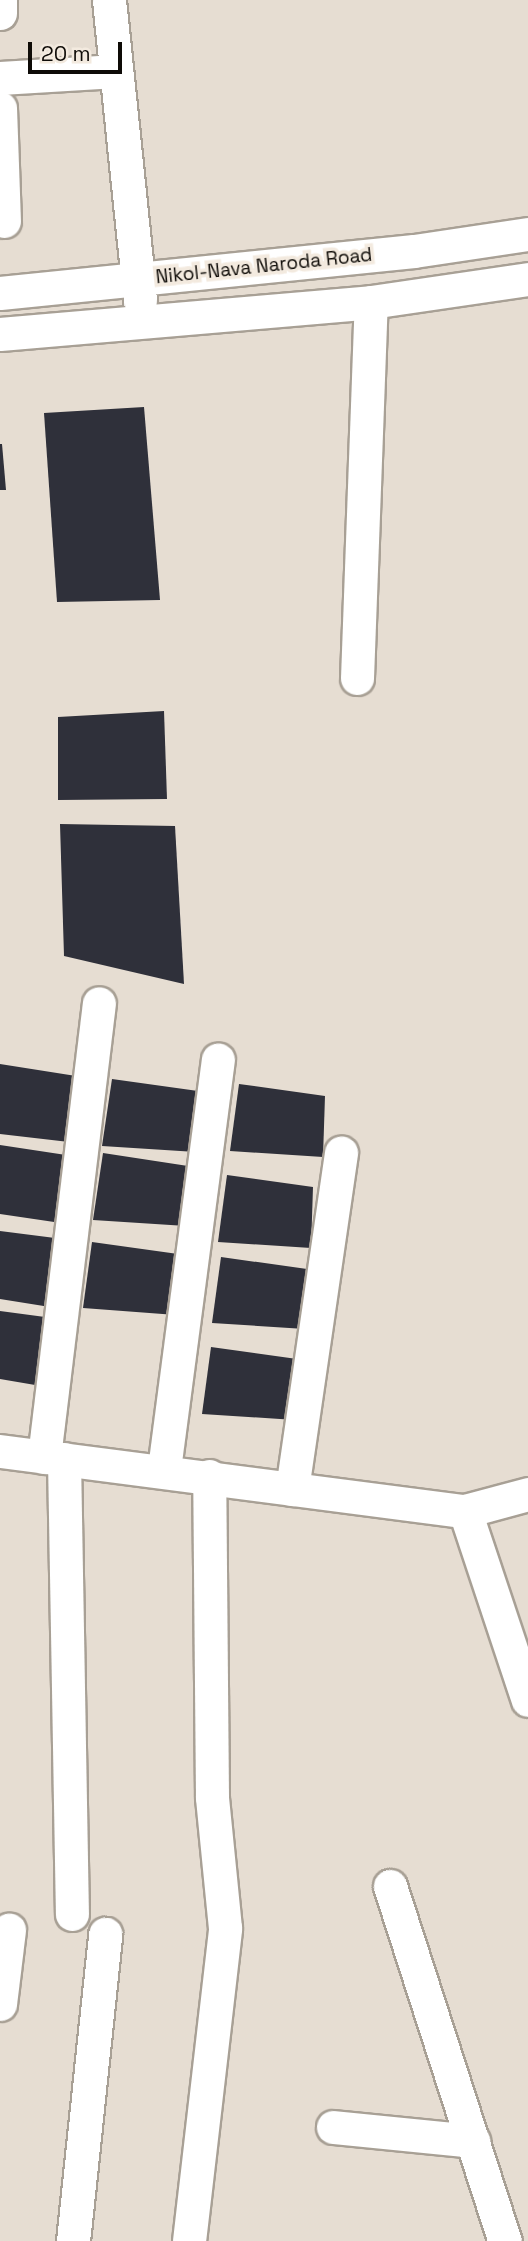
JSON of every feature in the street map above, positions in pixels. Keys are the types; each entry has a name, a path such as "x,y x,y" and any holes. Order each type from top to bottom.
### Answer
{"street":[{"path":"0,0 0,13"},
{"path":"109,0 141,322"},
{"path":"0,78 116,71"},
{"path":"0,108 4,221"},
{"name":"Nikol-Nava Naroda Road","path":"0,293 404,252 528,234"},
{"path":"0,334 371,302 528,279"},
{"path":"357,678 371,302"},
{"path":"72,1914 54,1458 99,1003"},
{"path":"164,1469 218,1060"},
{"path":"292,1489 341,1153"},
{"path":"0,1451 164,1469 292,1489 465,1511 528,1494"},
{"path":"189,2241 225,1928 212,1797 209,1476"},
{"path":"465,1511 528,1700"},
{"path":"390,1886 505,2241"},
{"path":"0,2004 9,1930"},
{"path":"73,2241 105,1934"},
{"path":"332,2127 473,2141"}],"building":[{"path":"144,407 160,600 57,602 44,413"},
{"path":"2,444 6,490 0,490"},
{"path":"164,711 167,799 58,800 58,717"},
{"path":"60,824 175,826 184,984 64,956"},
{"path":"0,1064 76,1076 69,1142 0,1134"},
{"path":"112,1079 198,1091 196,1152 102,1146"},
{"path":"239,1084 325,1096 323,1157 230,1151"},
{"path":"0,1145 66,1155 61,1223 0,1214"},
{"path":"103,1153 188,1166 186,1226 93,1220"},
{"path":"227,1175 313,1187 311,1248 218,1242"},
{"path":"0,1231 55,1238 50,1307 0,1299"},
{"path":"92,1242 178,1254 176,1315 83,1308"},
{"path":"221,1257 307,1269 305,1329 212,1323"},
{"path":"0,1311 45,1317 41,1386 0,1379"},
{"path":"211,1347 297,1359 295,1420 202,1414"}]}
